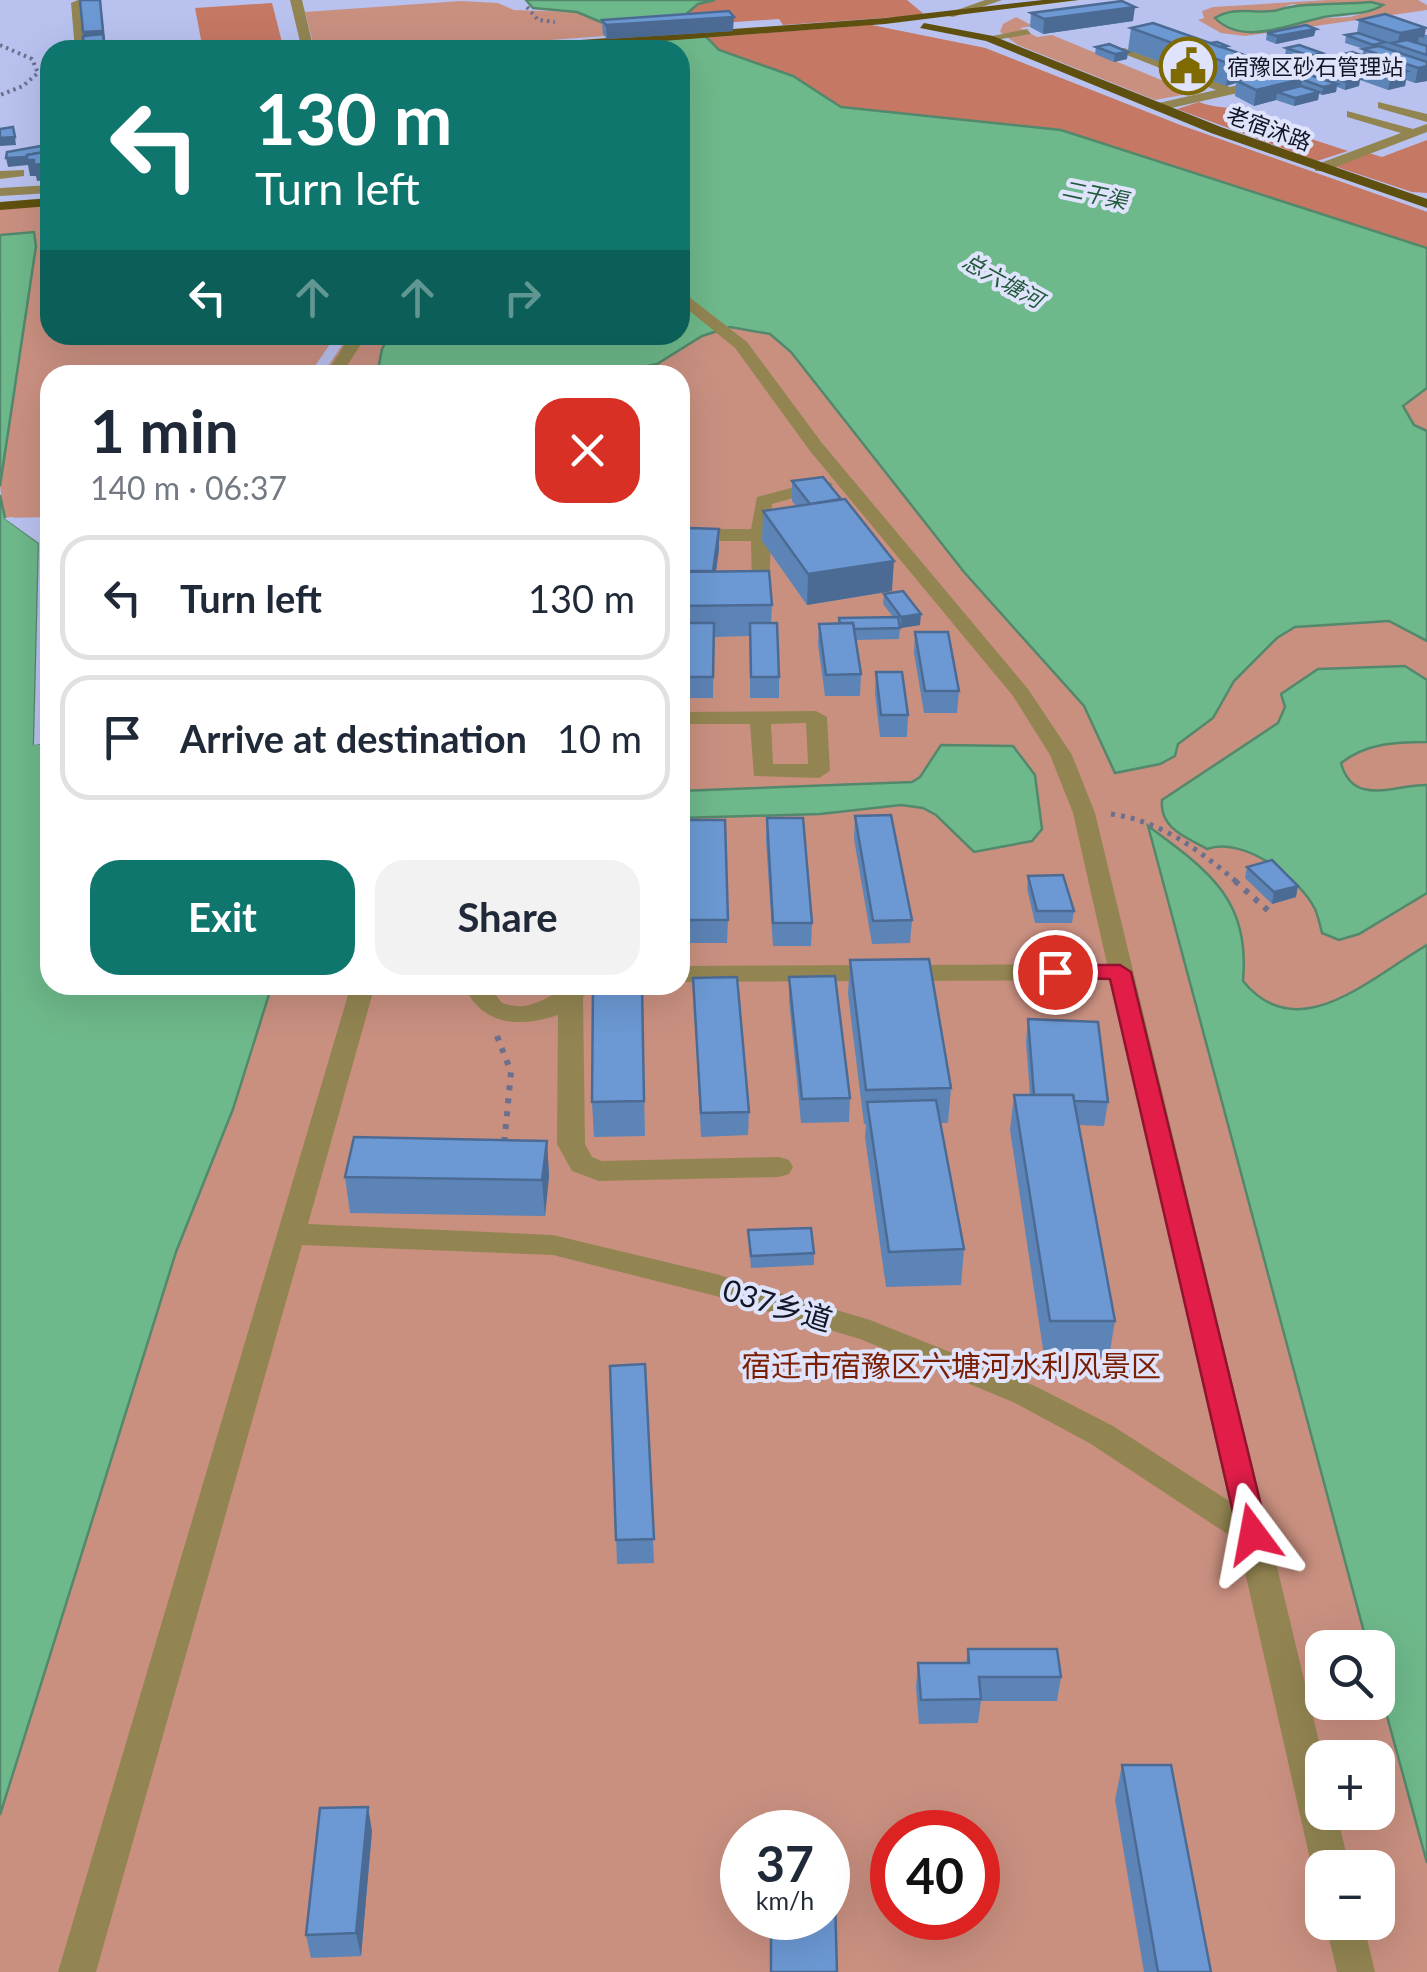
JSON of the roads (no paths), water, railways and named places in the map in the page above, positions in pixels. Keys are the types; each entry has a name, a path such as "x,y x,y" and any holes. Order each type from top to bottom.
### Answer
{"main road":[{"path":"632,40 885,21 949,15 998,5 1073,0"},
{"path":"989,38 986,22 998,5"},
{"name":"老宿沭路","path":"885,21 989,38 1158,107 1404,196"},
{"path":"0,206 40,203"}],"street":[{"path":"296,0 306,40"},
{"path":"77,3 80,40"},
{"path":"989,38 1027,32"},
{"path":"1158,107 1427,46"},
{"path":"1120,50 1230,91"},
{"path":"1382,106 1427,118"},
{"path":"1352,114 1420,130"},
{"path":"1320,168 1420,130"},
{"path":"0,175 19,173"},
{"path":"0,192 40,189"},
{"path":"1404,196 1427,201"},
{"path":"690,303 741,345 843,480 1040,719 1084,813 1327,1850"},
{"path":"730,595 762,596 763,501 843,480"},
{"path":"690,535 760,535"},
{"path":"690,718 760,717"},
{"path":"690,974 1120,972"},
{"path":"76,1972 359,995"},
{"path":"482,995 493,1009 509,1014 545,1012 568,995"},
{"path":"574,995 571,1144 582,1164 599,1171 780,1167"},
{"name":"037乡道","path":"291,1234 552,1245 716,1285 870,1331 1024,1394 1071,1418 1253,1534"},
{"path":"1348,1940 1356,1972"}],"water":[{"path":"526,0 715,0 698,4 685,15 719,50 793,76 841,107 1061,130 1427,248 1427,388 1403,406 1414,425 1427,431 1427,641 1389,621 1295,627 1277,638 1234,681 1213,718 1178,744 1175,756 1160,764 1115,773 1084,706 964,572 791,352 770,334 730,327 690,343 690,40 617,40 615,28 577,12 533,8"},
{"path":"1371,2 1383,5 1365,12 1256,32 1227,27 1215,18 1238,11"},
{"path":"34,232 36,246 0,486 0,235"},
{"path":"384,345 688,345 652,365 379,365"},
{"path":"0,495 5,518 39,543 34,744 40,743 40,995 269,995 233,1109 176,1252 0,1815"},
{"path":"1405,666 1427,680 1427,742 1371,748 1341,763 1347,777 1365,789 1427,785 1427,893 1359,934 1339,940 1322,933 1307,897 1268,862 1236,848 1207,849 1169,825 1162,800 1278,723 1285,707 1281,694 1318,669"},
{"path":"941,745 1013,746 1035,775 1042,829 1032,841 974,852 936,815 923,808 901,805 820,814 690,818 690,791 912,782 920,777"},
{"path":"1148,826 1190,858 1221,890 1240,929 1243,981 1264,1000 1287,1009 1335,1001 1427,945 1427,1863 1388,1720 1395,1720 1395,1630 1363,1630"}],"place":[{"name":"宿豫区砂石管理站","path":"1188,66"}],"water label":[{"name":"二干渠","path":"1095,194"},
{"name":"总六塘河","path":"1003,280"}],"park label":[{"name":"宿迁市宿豫区六塘河水利风景区","path":"951,1365"}]}
